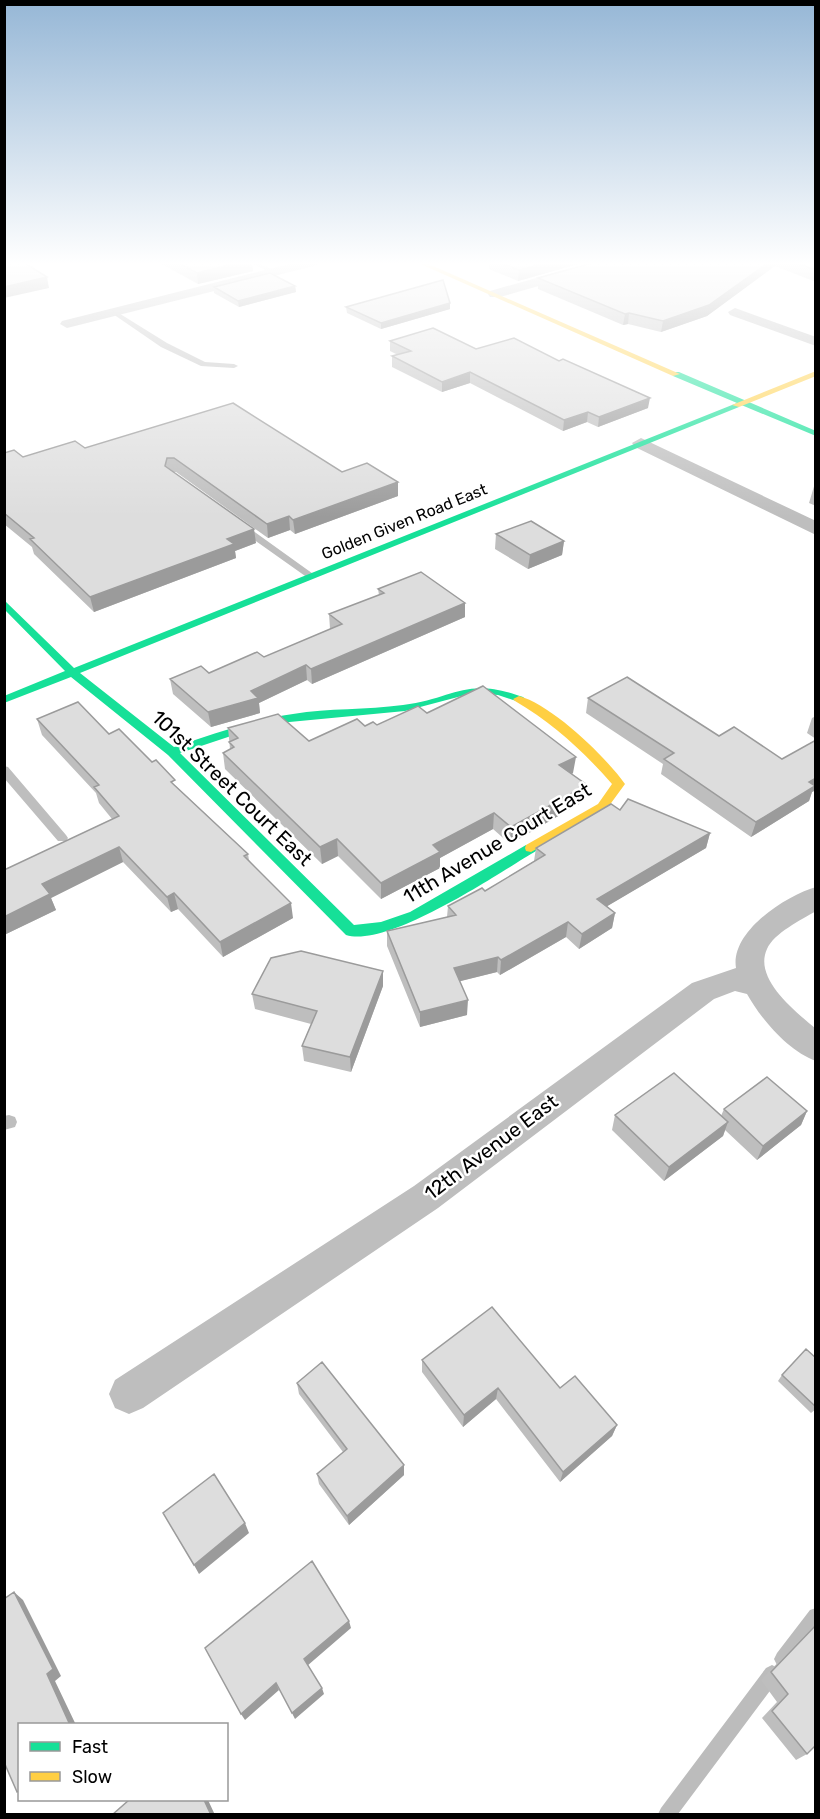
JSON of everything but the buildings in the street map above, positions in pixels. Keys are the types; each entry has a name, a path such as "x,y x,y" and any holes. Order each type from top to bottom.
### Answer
{"street":[{"path":"616,347 813,431"},
{"name":"Golden Given Road East","path":"4,700 813,375"},
{"path":"641,443 816,529"},
{"name":"101st Street Court East","path":"4,603 73,673 172,752 351,931"},
{"name":"11th Avenue Court East","path":"172,752 283,718 387,710 416,705 449,693 484,688 523,701 547,716 599,760 619,784 602,807 415,916 381,927 351,931"},
{"path":"816,897 761,936 752,947 751,960 756,984 794,1030 816,1048"},
{"name":"12th Avenue East","path":"129,1394 426,1197 703,991 734,979 756,984"}],"lane":[{"path":"168,347 204,364 234,366"},
{"path":"237,524 311,576"},
{"path":"4,770 63,838"}],"waterway":[{"path":"783,1659 816,1616"},
{"path":"667,1814 772,1674"}],"traffic: fast":[{"path":"676,374 816,434"},
{"path":"4,700 736,405"},
{"path":"4,603 73,673 172,752 351,931 381,927 415,916 531,848"},
{"path":"172,752 248,727 295,717 405,708 473,690 501,692 519,699"}],"traffic: slow":[{"path":"614,347 676,374"},
{"path":"736,405 816,373"},
{"path":"519,699 561,726 619,784 602,807 531,848"}]}
